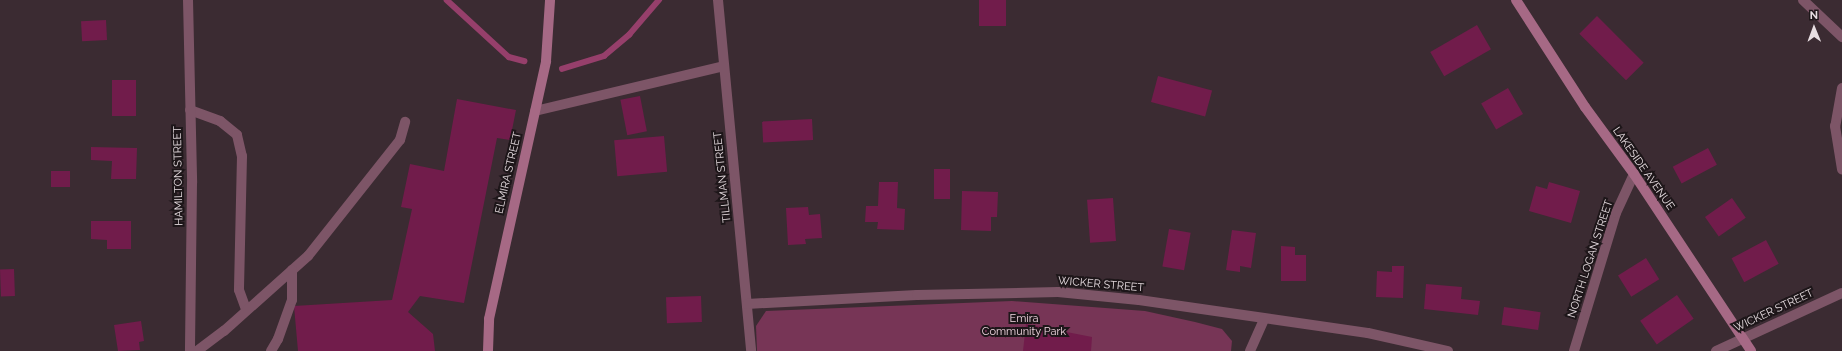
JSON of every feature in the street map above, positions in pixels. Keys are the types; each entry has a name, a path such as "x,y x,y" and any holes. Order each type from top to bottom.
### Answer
{"street":[{"name":"HAMILTON STREET","path":"188,0 190,110 190,351"},
{"name":"ELMIRA STREET","path":"488,351 490,319 546,61 550,0"},
{"name":"TILLMAN STREET","path":"718,0 751,351"},
{"name":"LAKESIDE AVENUE","path":"1516,0 1586,107 1634,174 1751,351"},
{"path":"1803,0 1842,37"},
{"path":"535,111 724,66"},
{"path":"1842,88 1835,126 1842,169"},
{"path":"190,110 220,121 237,135 242,156 239,290 246,309"},
{"path":"197,351 224,331 246,309 308,256 400,140 405,122"},
{"name":"NORTH LOGAN STREET","path":"1574,351 1616,213 1634,174"},
{"path":"271,351 278,339 292,300 292,270"},
{"name":"WICKER STREET","path":"747,304 917,295 1058,292 1146,301 1368,333 1448,351"},
{"name":"WICKER STREET","path":"1716,351 1842,292"},
{"path":"1250,351 1264,319"}],"green space":[{"name":"Emira Community Park","path":"1012,301 1145,311 1195,322 1222,329 1232,341 1231,351 757,351 756,326 766,311"}],"building":[{"path":"979,0 1006,0 1006,26 979,26"},
{"path":"1597,16 1644,63 1626,80 1579,34"},
{"path":"106,20 107,40 82,41 81,21"},
{"path":"1477,25 1491,49 1444,76 1430,52"},
{"path":"1158,76 1212,90 1205,117 1151,102"},
{"path":"112,80 136,80 136,116 112,116"},
{"path":"1508,88 1523,114 1496,129 1481,104"},
{"path":"640,96 647,131 627,135 620,100"},
{"path":"457,99 516,110 510,140 497,138 464,303 420,296 408,312 433,334 435,351 298,351 294,306 392,300 412,209 401,207 410,164 444,171"},
{"path":"812,119 813,140 763,143 762,122"},
{"path":"664,136 667,172 617,176 614,140"},
{"path":"91,147 137,148 136,179 111,179 112,161 91,160"},
{"path":"1708,148 1717,165 1682,184 1673,167"},
{"path":"934,169 950,169 950,199 934,199"},
{"path":"51,171 70,171 70,187 51,187"},
{"path":"879,182 898,182 897,208 905,209 904,230 877,229 878,222 865,222 866,206 878,206"},
{"path":"1549,182 1580,191 1571,223 1529,211 1536,186 1547,189"},
{"path":"962,191 998,192 997,217 991,217 991,231 961,230"},
{"path":"1113,198 1116,241 1090,243 1087,200"},
{"path":"1732,198 1746,218 1719,237 1705,217"},
{"path":"808,207 809,215 820,214 822,238 805,239 806,244 788,245 786,208"},
{"path":"91,221 131,221 131,249 107,249 107,240 91,239"},
{"path":"1169,229 1191,233 1184,270 1162,266"},
{"path":"1232,230 1256,233 1251,268 1240,266 1240,272 1226,270"},
{"path":"1766,240 1779,264 1744,282 1732,258"},
{"path":"1281,246 1295,247 1295,255 1306,255 1306,281 1281,281"},
{"path":"1646,258 1659,279 1631,297 1618,275"},
{"path":"1392,266 1404,266 1403,298 1376,297 1377,271 1392,272"},
{"path":"0,269 14,269 15,296 1,296"},
{"path":"1426,284 1462,287 1461,299 1480,301 1478,315 1424,309"},
{"path":"1677,295 1694,319 1657,345 1640,321"},
{"path":"701,296 702,322 667,323 666,297"},
{"path":"1504,307 1541,312 1538,330 1501,325"},
{"path":"141,321 144,341 139,342 140,350 118,351 114,325"},
{"path":"1026,324 1092,337 1091,351 1023,351"}],"waterway":[{"path":"447,0 509,57 524,61"},
{"path":"562,69 604,56 629,35 659,0"}]}
